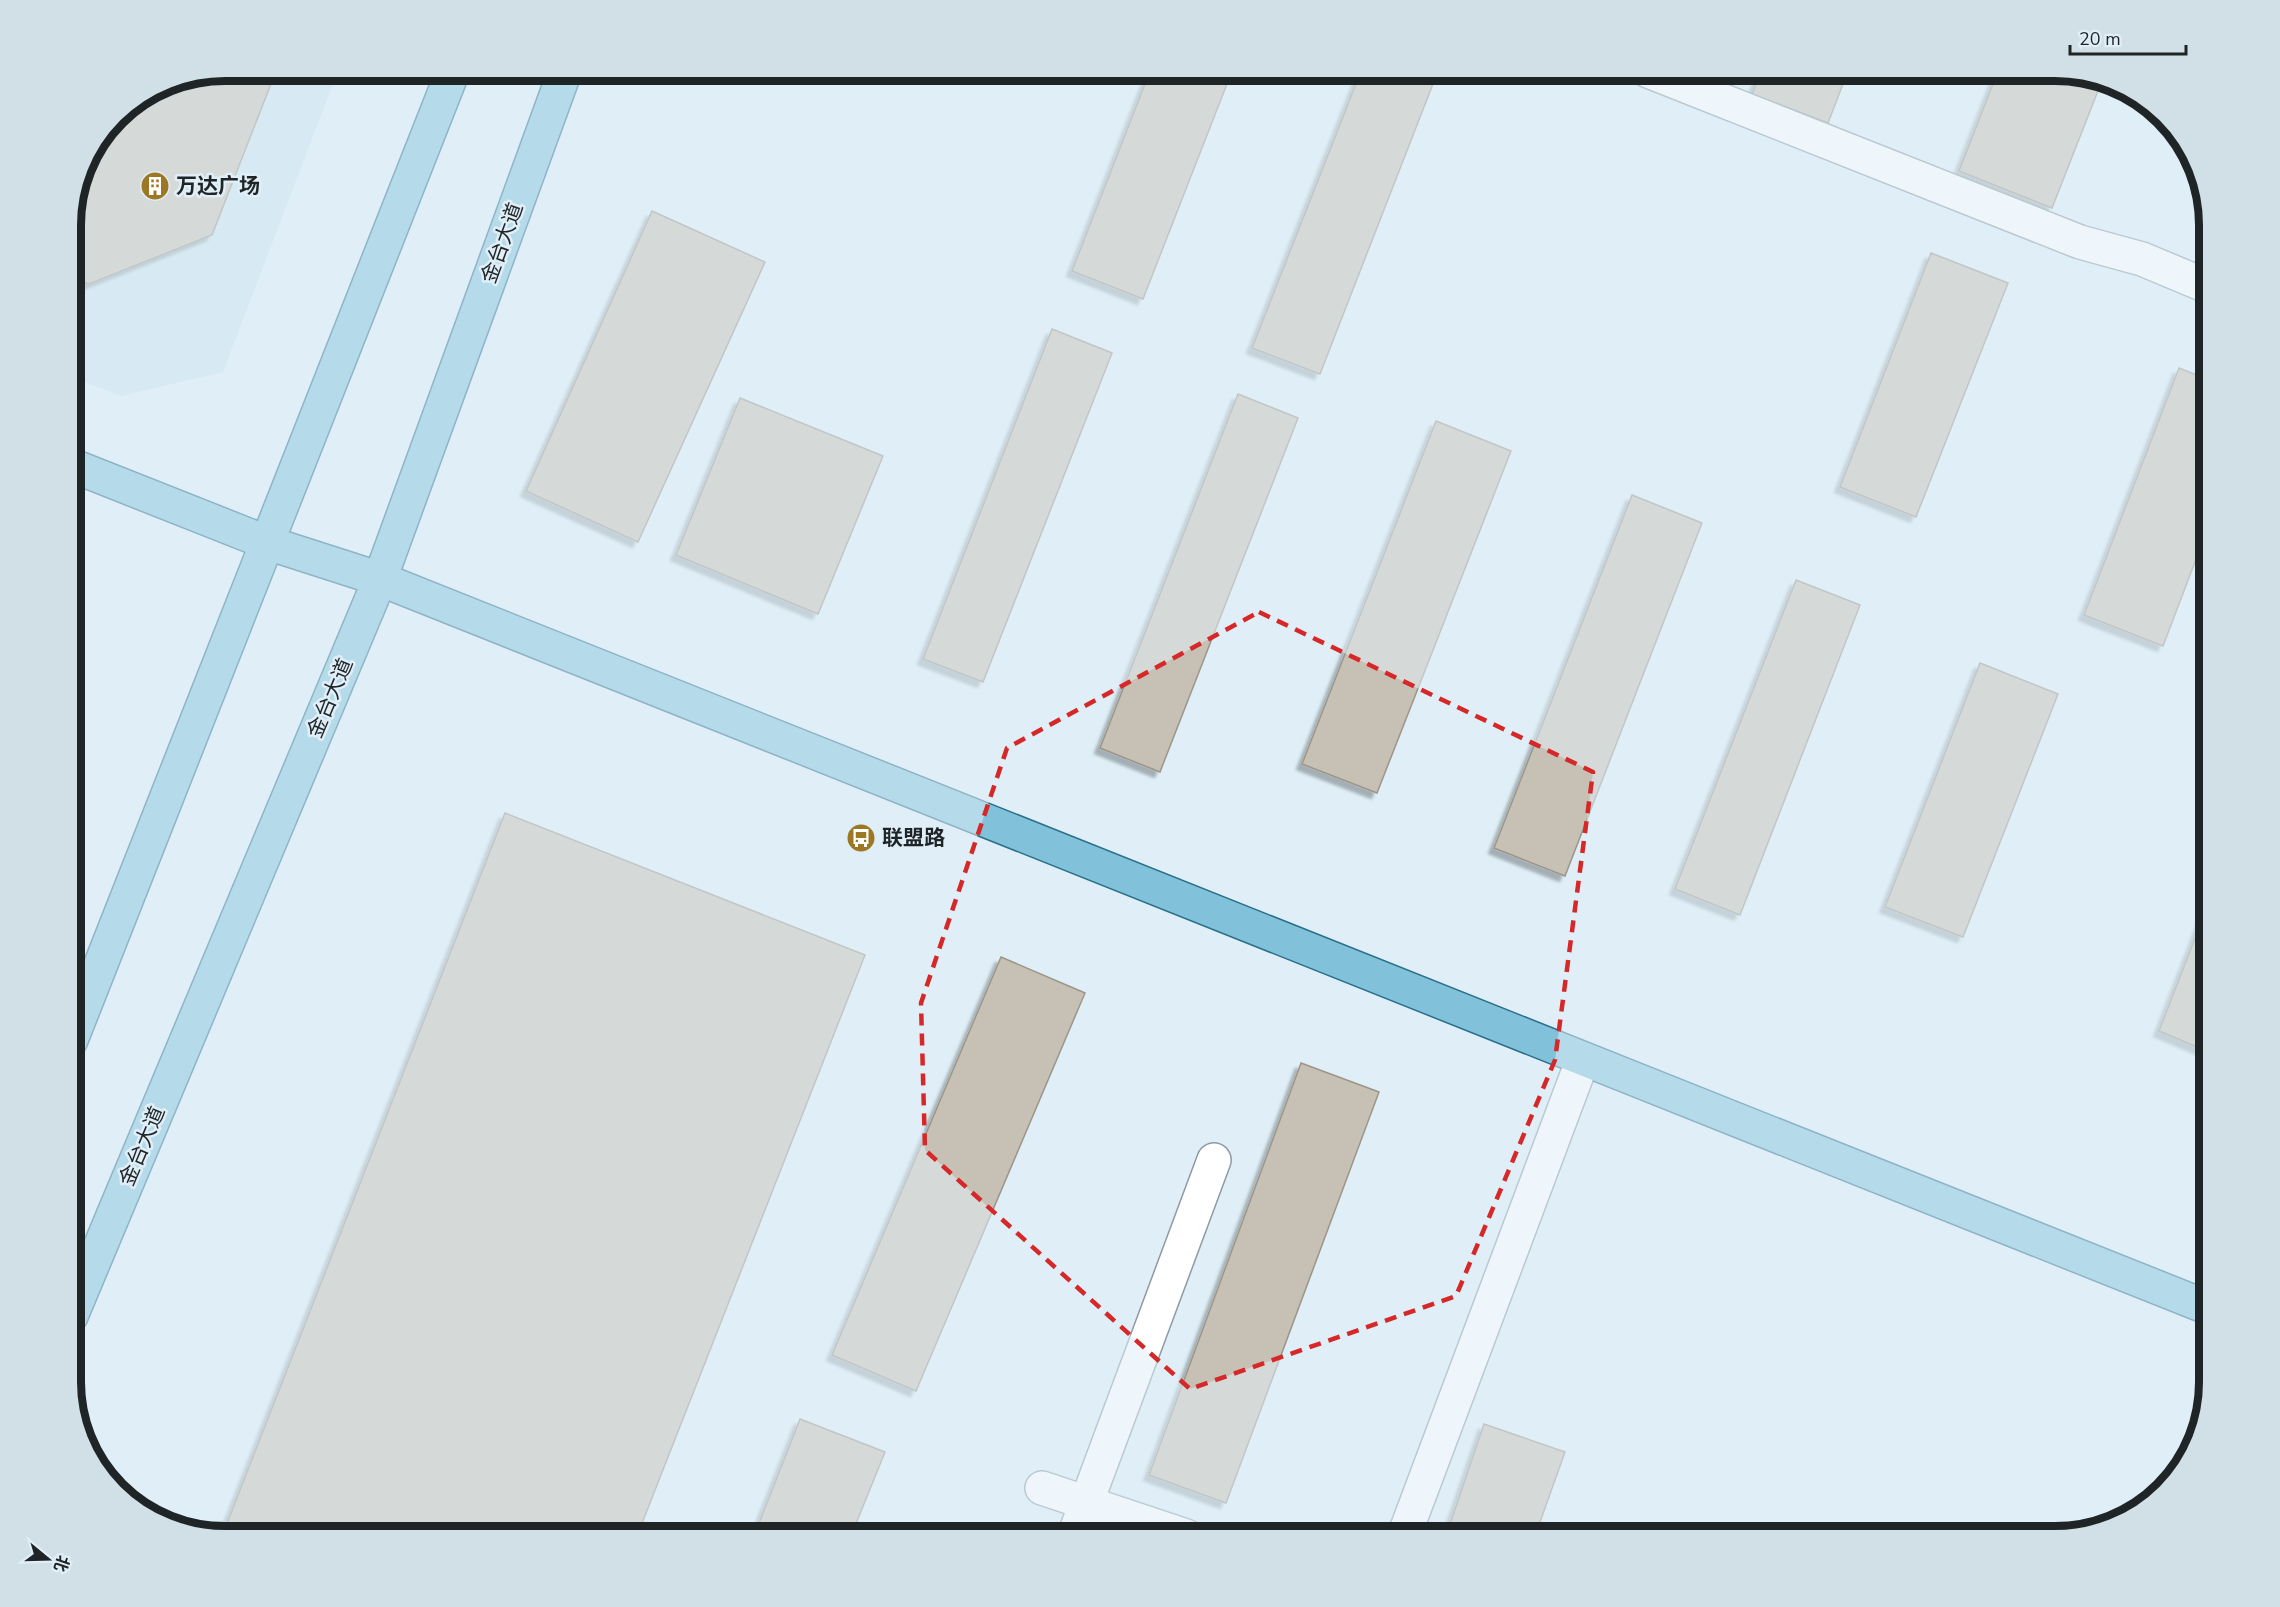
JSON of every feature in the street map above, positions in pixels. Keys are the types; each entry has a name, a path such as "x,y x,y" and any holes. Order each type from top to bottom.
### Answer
{"main road":[{"path":"81,1015 449,81"},
{"name":"金台大道","path":"81,1292 380,579 561,81"},
{"path":"81,469 268,543 380,579 2199,1304"}],"street":[{"path":"1675,81 2080,242 2142,259 2199,282"},
{"path":"1408,1526 1583,1059"},
{"path":"1078,1526 1214,1160"},
{"path":"1042,1488 1155,1526"}],"highlighted area":[{"path":"1259,612 1593,772 1555,1060 1456,1296 1190,1389 925,1150 921,1003 1007,748"}],"shaded area":[{"path":"216,81 334,81 223,372 121,396 81,381 81,216 92,170 105,145 130,117 153,100 179,89"}],"building":[{"name":"万达广场","path":"216,81 272,81 212,235 89,284 81,281 82,207 92,170 105,145 117,130 153,100 179,89"},
{"path":"1146,81 1228,81 1143,299 1072,271"},
{"path":"1357,81 1434,81 1320,374 1252,348"},
{"path":"1757,81 1844,81 1828,123 1752,94"},
{"path":"1994,81 2064,81 2099,88 2052,208 1959,171"},
{"path":"652,211 765,262 638,542 526,491"},
{"path":"1931,253 2008,283 1916,517 1840,487"},
{"path":"1052,329 1112,353 983,682 923,659"},
{"path":"2179,368 2199,376 2199,551 2163,646 2084,615"},
{"path":"1238,394 1298,418 1160,772 1100,748"},
{"path":"740,398 883,456 818,614 676,555"},
{"path":"1436,421 1511,451 1377,793 1302,764"},
{"path":"1632,495 1702,523 1565,876 1494,848"},
{"path":"1796,580 1860,605 1740,915 1675,889"},
{"path":"1980,663 2058,694 1963,937 1885,907"},
{"path":"505,813 865,955 641,1526 226,1526"},
{"path":"2199,928 2199,1048 2159,1031"},
{"path":"1001,957 1085,993 916,1391 832,1355"},
{"path":"1301,1063 1379,1092 1226,1503 1149,1475"},
{"path":"800,1419 885,1452 855,1526 758,1526"},
{"path":"1484,1424 1565,1452 1539,1526 1449,1526"}],"place":[{"name":"万达广场","path":"155,186"},
{"name":"联盟路","path":"861,838"}]}
